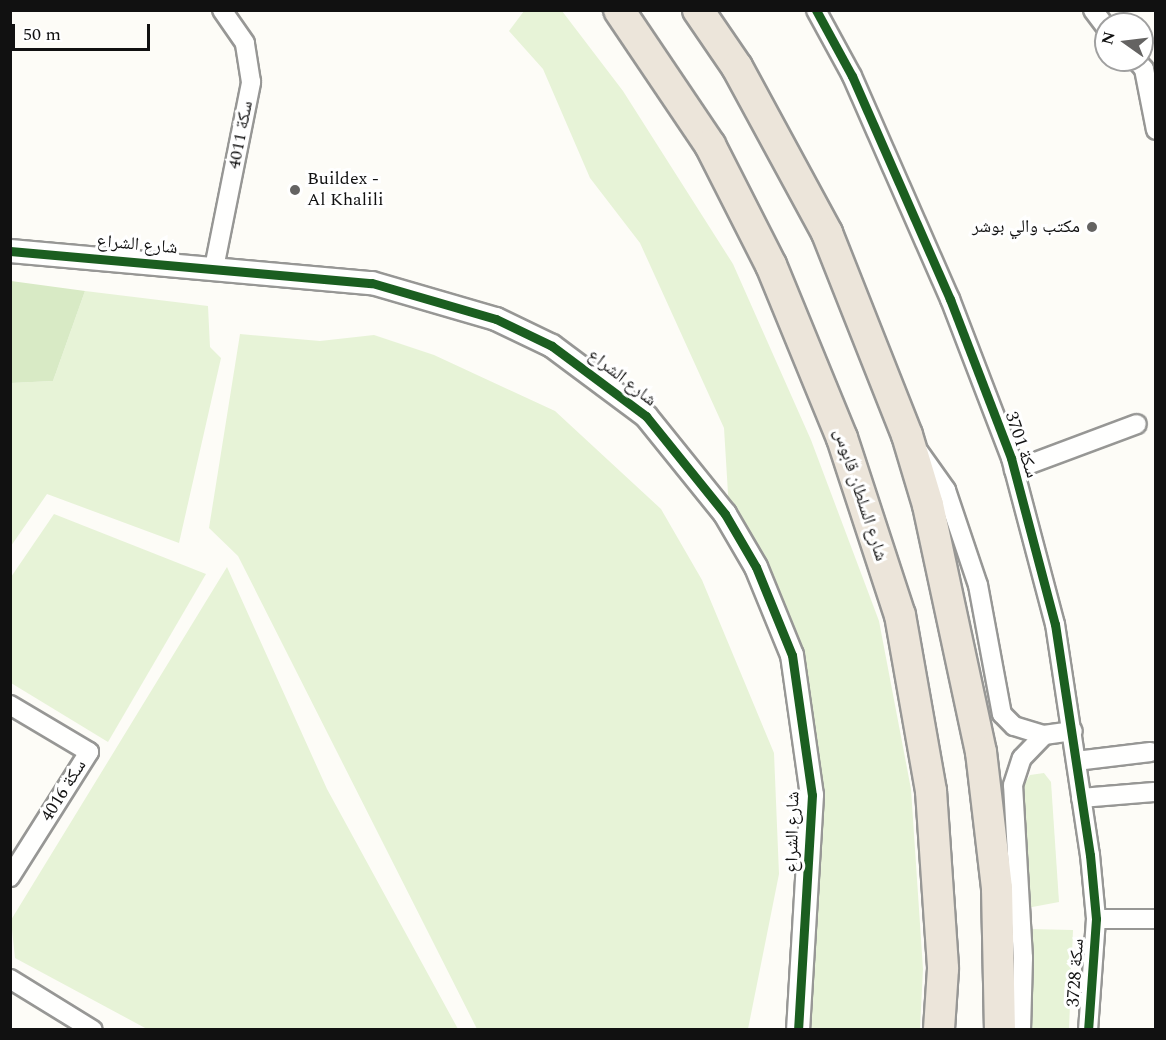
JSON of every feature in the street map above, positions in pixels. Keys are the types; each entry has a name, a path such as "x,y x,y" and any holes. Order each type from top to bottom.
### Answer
{"highway":[{"name":"شارع السلطان قابوس","path":"617,10 641,41 710,145 771,265 842,438 900,615 931,791 943,969 939,1029"},
{"path":"702,14 827,233 907,435 943,561 981,752 997,888 1000,1029"}],"street":[{"name":"سكة 4011","path":"214,268 251,82 245,43 222,10"},
{"name":"سكة 3701","path":"816,10 852,76 950,299 1014,470 1055,624 1073,731 1096,919"},
{"path":"1145,72 1155,130"},
{"name":"شارع الشراع","path":"10,250 372,283 496,319 534,337 646,416 725,514 774,605 803,712 812,795 798,1029"},
{"path":"1014,470 1137,424"},
{"path":"907,435 950,500 978,585 1002,714 1014,726 1044,735 1073,731"},
{"name":"سكة 4016","path":"10,705 89,752 10,878"},
{"path":"1021,1029 1023,958 1013,785 1022,758 1044,735"},
{"path":"1076,761 1150,752"},
{"path":"1080,798 1154,792"},
{"path":"1096,919 1155,919"},
{"name":"سكة 3728","path":"1088,1029 1096,919"},
{"path":"10,979 93,1029"}],"green space":[{"path":"524,11 562,11 623,91 733,264 811,440 879,621 911,789 923,969 920,1029 804,1029 810,712 729,510 724,428 640,243 590,178 543,69 509,31"},
{"path":"11,281 85,291 53,381 11,383"},
{"path":"85,291 208,306 210,347 221,358 179,543 47,494 11,546 11,383 53,381"},
{"path":"240,334 320,341 374,335 434,355 555,411 661,509 702,580 774,753 779,874 748,1029 477,1029 238,556 209,528"},
{"path":"54,514 206,574 108,742 11,683 11,577"},
{"path":"227,567 327,789 458,1029 147,1029 15,958 11,920"},
{"path":"1044,773 1051,782 1059,902 1027,908 1020,792 1030,775"},
{"path":"1029,929 1073,930 1069,1029 1027,1030"}],"cycle path":[{"path":"816,10 852,76 950,299 1011,458 1055,624 1090,855 1096,919 1088,1030"},
{"path":"10,251 372,283 496,319 552,346 646,416 725,514 756,567 792,655 812,795 798,1030"}],"place":[{"name":"Buildex - Al Khalili","path":"295,190"},
{"name":"مكتب والي بوشر","path":"1092,227"}]}
